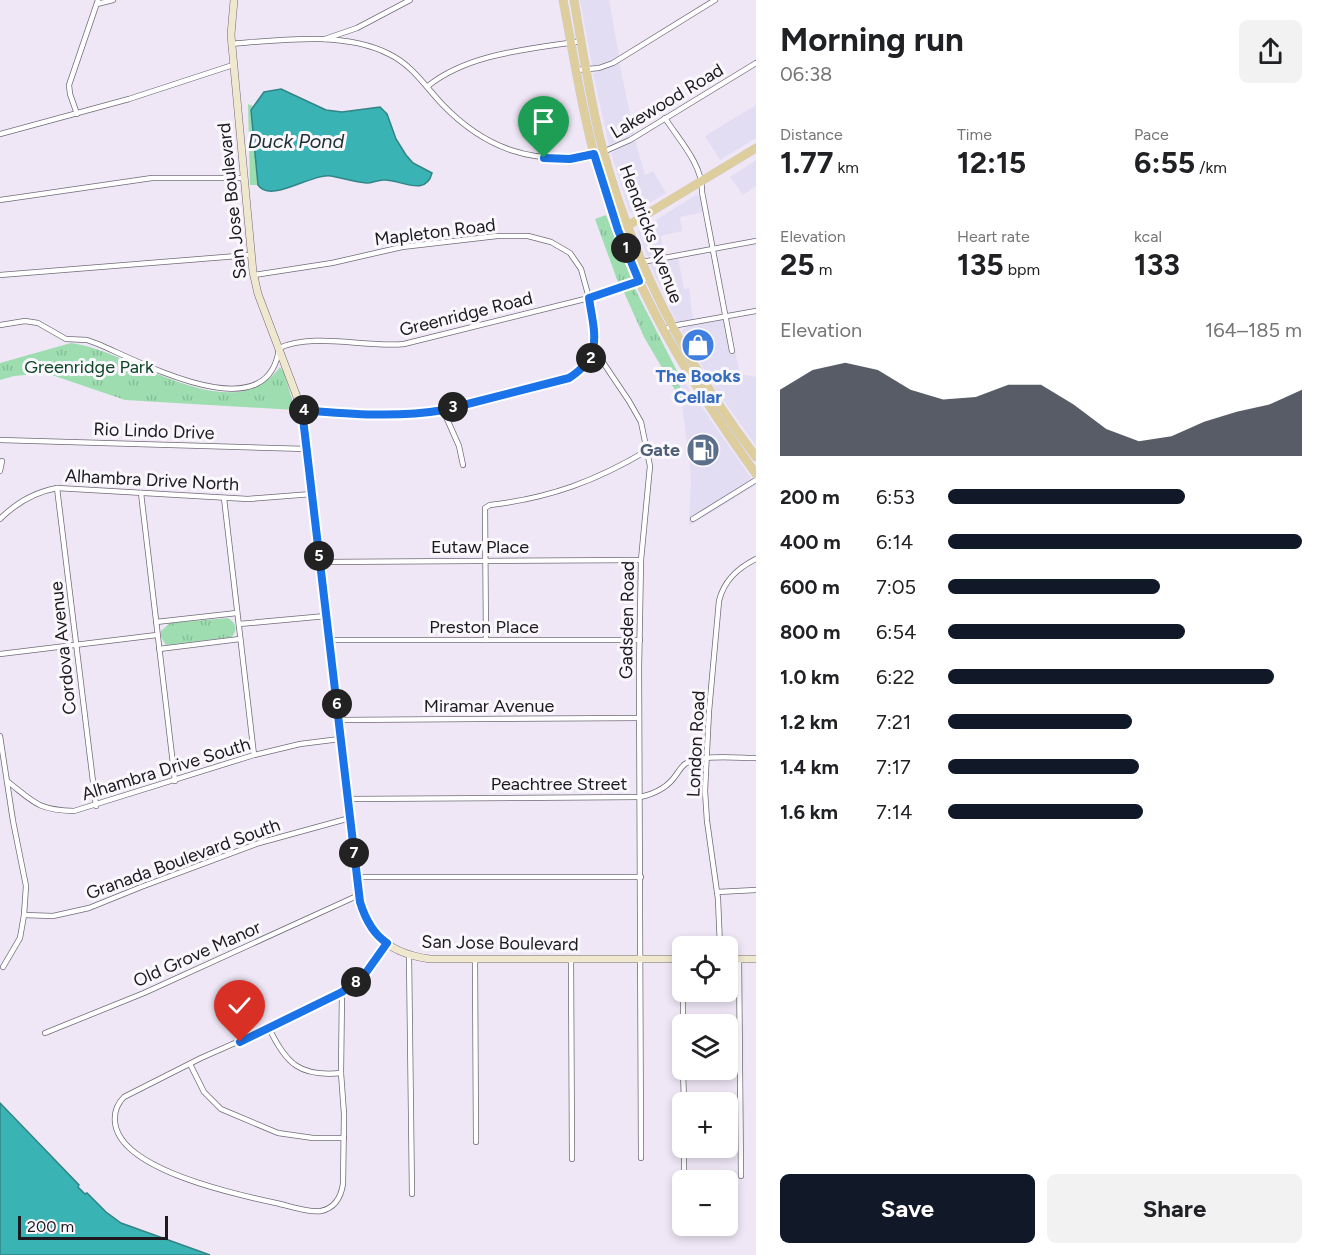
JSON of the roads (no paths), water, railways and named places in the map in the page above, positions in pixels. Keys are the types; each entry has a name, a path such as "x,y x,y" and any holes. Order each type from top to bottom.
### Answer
{"main road":[{"name":"Hendricks Avenue","path":"563,0 594,154 639,281 685,369 726,434 756,474"},
{"name":"Hendricks Avenue","path":"574,0 604,152 642,262 693,364 756,457"},
{"path":"642,262 633,256 620,232 756,148"},
{"path":"726,434 735,429"}],"street":[{"path":"76,114 69,85 97,2 113,0"},
{"name":"San Jose Boulevard","path":"234,0 231,44 250,255 258,294 302,410 356,877 367,919 374,932 387,943 409,956 430,959 672,959"},
{"path":"325,39 357,28 410,0"},
{"path":"576,70 599,68 613,63 715,0"},
{"name":"Lakewood Road","path":"231,44 325,39 353,43 390,54 404,63 428,86 443,105 480,135 507,148 532,156 555,159 604,152 630,140 756,63"},
{"path":"428,86 443,75 471,64 508,54 581,41"},
{"path":"0,134 76,114 233,64"},
{"path":"665,118 702,181 712,249 732,351"},
{"path":"0,200 152,178 243,178"},
{"name":"Mapleton Road","path":"254,275 320,265 402,247 449,240 528,236 551,242 570,253 581,269 589,298"},
{"path":"642,262 756,241"},
{"path":"0,275 250,255"},
{"name":"Greenridge Road","path":"279,348 298,342 316,341 380,346 404,344 589,298 649,278"},
{"name":"Gadsden Road","path":"589,298 594,349 641,422 648,450 649,483 644,509 641,560 639,718 641,1158"},
{"path":"663,330 672,326 756,311"},
{"path":"0,324 25,321 38,323 66,339 87,340 172,375 203,386 218,388 241,389 260,381 273,368 279,348"},
{"path":"302,410 379,416 444,410 569,378 586,366 594,349"},
{"path":"444,410 459,446 463,465"},
{"name":"Rio Lindo Drive","path":"0,440 307,449"},
{"path":"486,640 485,508 490,505 540,498 569,489 600,477 648,450"},
{"path":"0,471 2,461"},
{"path":"693,519 756,480"},
{"name":"Alhambra Drive North","path":"0,519 21,502 57,488 224,498 267,499 312,494"},
{"name":"Cordova Avenue","path":"57,488 96,806"},
{"path":"141,493 175,781"},
{"path":"224,498 254,755"},
{"name":"London Road","path":"719,936 717,892 707,821 709,711 721,592 731,576 756,559"},
{"name":"Eutaw Place","path":"320,562 641,560"},
{"path":"156,622 237,613"},
{"path":"238,624 326,616"},
{"path":"0,654 157,635"},
{"path":"159,649 240,639"},
{"name":"Preston Place","path":"329,640 640,640"},
{"name":"Miramar Avenue","path":"338,720 639,718"},
{"path":"0,736 26,886 24,915 18,943 3,967"},
{"name":"Alhambra Drive South","path":"8,781 26,798 44,807 74,811 254,755 300,744 340,739"},
{"name":"Peachtree Street","path":"348,799 640,797 653,794 669,783 690,761 707,758 756,758"},
{"name":"Granada Boulevard South","path":"24,915 53,916 83,910 259,843 350,818"},
{"path":"356,877 641,877"},
{"path":"717,892 756,890"},
{"name":"Old Grove Manor","path":"45,1033 144,993 359,895"},
{"path":"342,992 343,1184 341,1195 335,1203 326,1209 314,1211 254,1199 163,1171 128,1147 117,1130 115,1113 121,1100 190,1064 342,992 365,974 387,943"},
{"path":"409,956 412,1194"},
{"path":"741,1176 739,959 756,958"},
{"path":"475,959 476,1142"},
{"path":"571,959 572,1160"},
{"path":"269,1028 282,1054 294,1065 316,1073 341,1073"},
{"path":"190,1064 204,1092 221,1109 278,1133 295,1137 344,1138"}],"water":[{"name":"Duck Pond","path":"281,89 326,110 342,112 380,107 387,114 396,139 406,155 413,163 432,173 429,180 419,186 412,186 385,180 367,183 323,176 282,190 264,190 258,185 251,110 264,92"},
{"path":"0,1103 85,1194 87,1193 121,1223 210,1255 0,1255"}],"place":[{"name":"The Books Cellar","path":"698,345"},
{"name":"Gate","path":"703,450"}],"park label":[{"name":"Greenridge Park","path":"89,367"}]}
